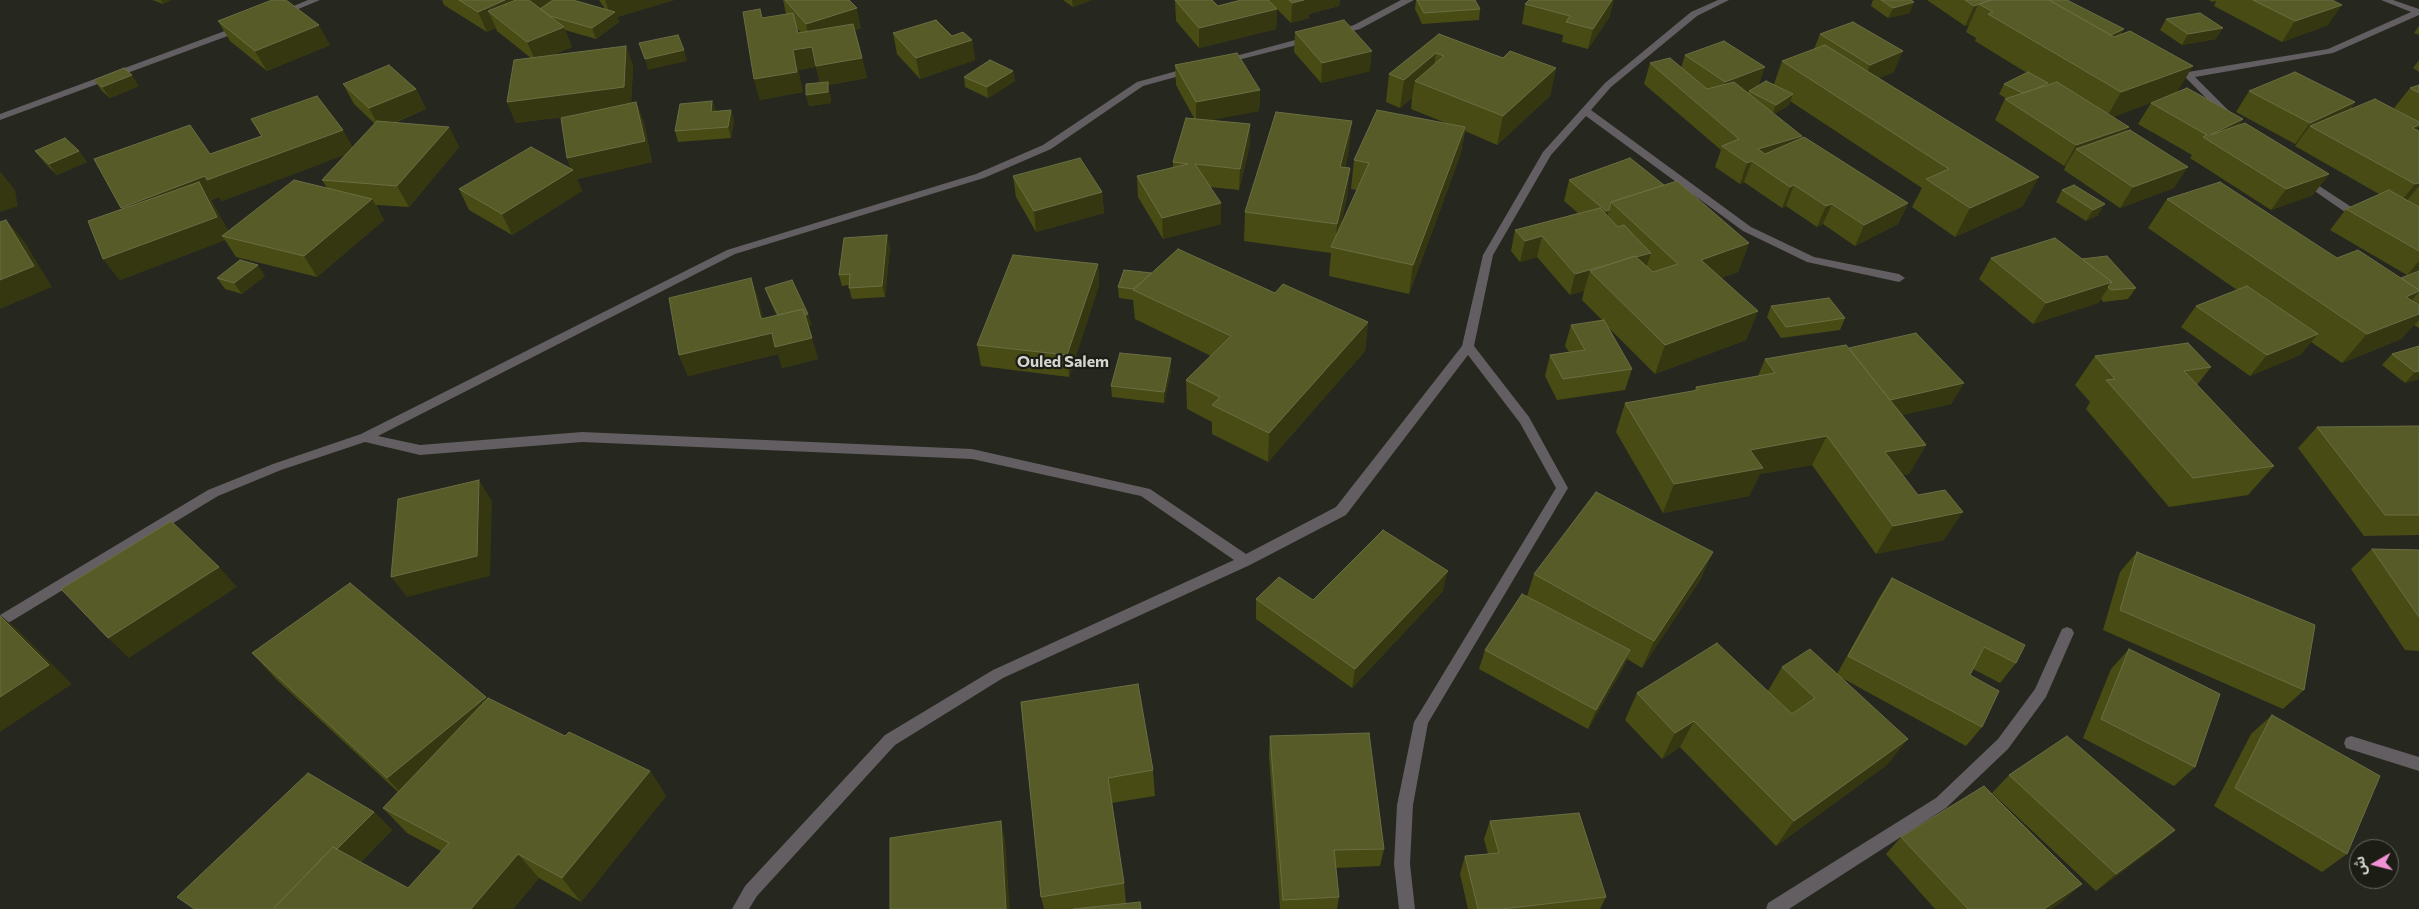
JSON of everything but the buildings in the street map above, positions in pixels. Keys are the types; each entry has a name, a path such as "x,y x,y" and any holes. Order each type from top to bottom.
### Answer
{"street":[{"path":"270,17 316,0"},
{"path":"0,622 213,493 277,467 365,437 731,252 980,176 1047,147 1140,84 1209,64 1356,28 1397,4 1410,0"},
{"path":"740,909 751,891 890,740 998,674 1245,561 1341,510 1468,347 1488,255 1547,154 1608,85 1694,14 1725,0"},
{"path":"2386,0 2419,12"},
{"path":"2236,123 2188,75 2330,51 2419,12"},
{"path":"0,117 251,24"},
{"path":"1584,110 1747,229 1811,260 1899,278"},
{"path":"2296,173 2352,212"},
{"path":"1407,909 1402,864 1405,805 1421,722 1562,488 1525,420 1468,347"},
{"path":"365,437 420,450 582,437 972,454 1145,492 1245,561"},
{"path":"1774,909 1941,803 2003,744 2041,693 2067,633"},
{"path":"2351,743 2419,764"}],"district":[{"name":"Ouled Salem","path":"1063,362"}]}
